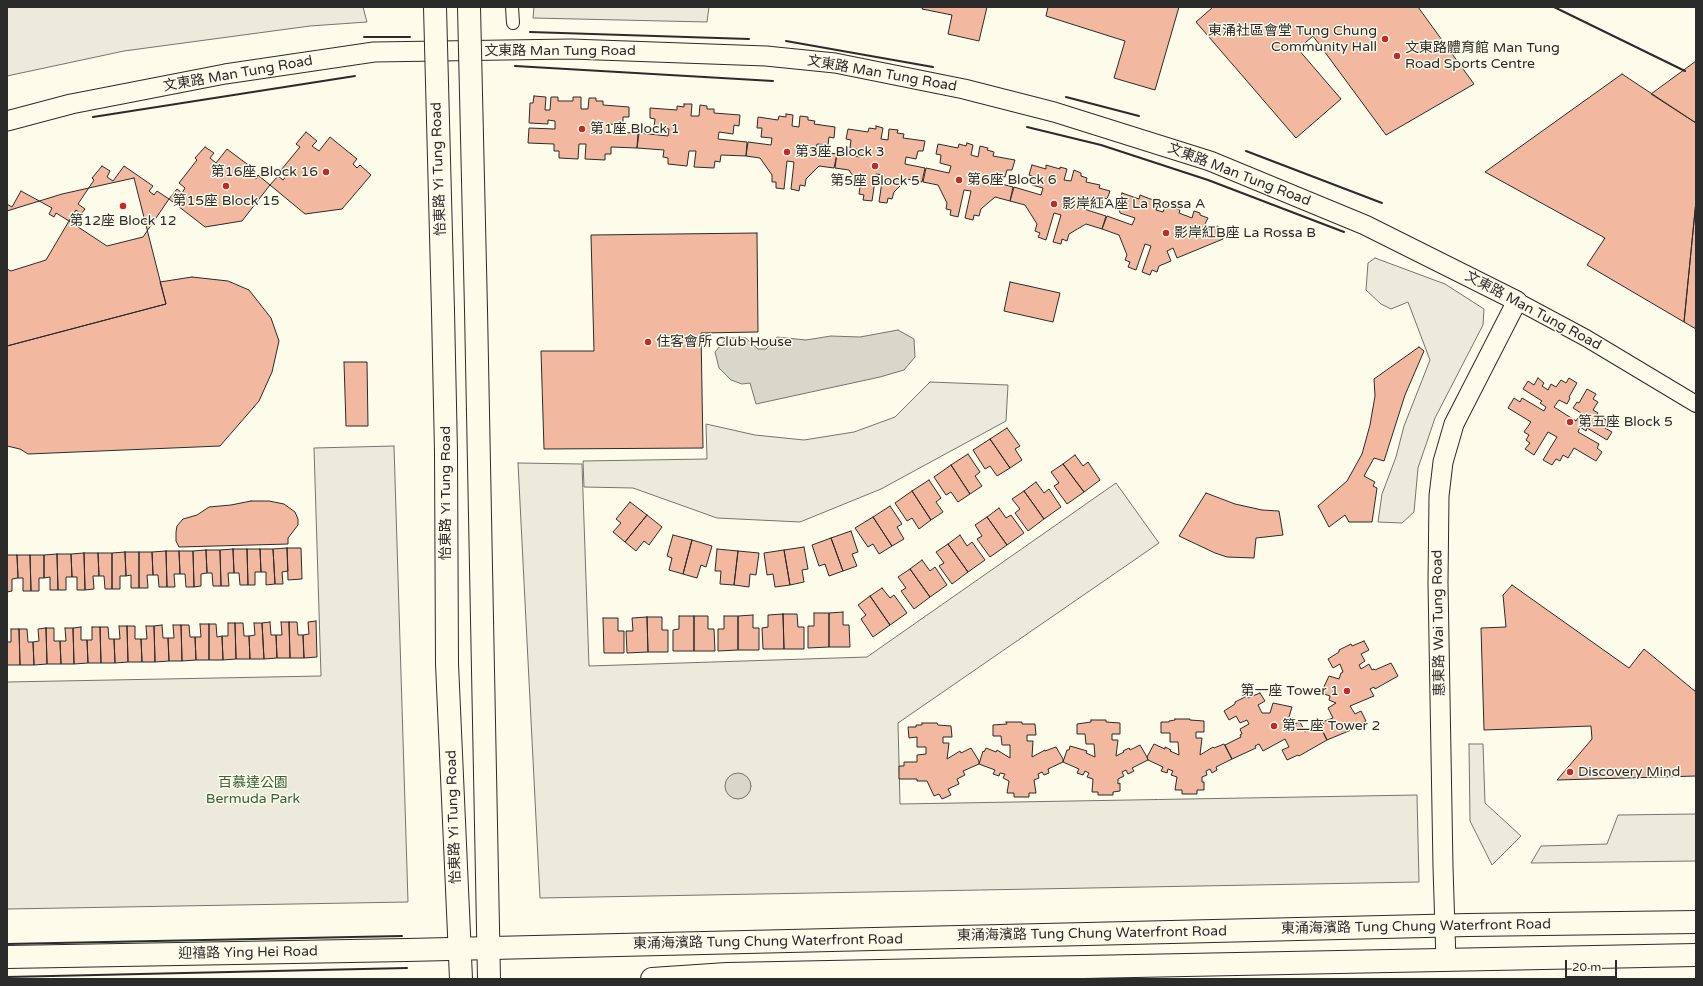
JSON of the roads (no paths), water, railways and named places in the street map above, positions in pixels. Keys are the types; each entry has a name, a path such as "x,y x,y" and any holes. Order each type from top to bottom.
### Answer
{"main road":[{"name":"怡東路 Yi Tung Road","path":"435,7 446,452 447,664 461,979"},
{"path":"469,7 489,979"},
{"name":"東涌海濱路 Tung Chung Waterfront Road","path":"488,948 1445,926 1696,922"},
{"name":"迎禧路 Ying Hei Road","path":"7,957 488,948"},
{"path":"652,979 727,974 1696,955"},
{"path":"454,979 461,979"}],"street":[{"path":"512,7 513,24"},
{"name":"文東路 Man Tung Road","path":"7,121 72,104 225,74 374,52 571,49 766,56 835,63 964,89 1047,110 1210,161 1365,225 1517,301 1586,338 1696,404"},
{"name":"惠東路 Wai Tung Road","path":"1446,961 1438,583 1439,496 1443,462 1454,424 1517,301"}],"place":[{"name":"東涌社區會堂 Tung Chung Community Hall","path":"1385,39"},
{"name":"文東路體育館 Man Tung Road Sports Centre","path":"1397,56"},
{"name":"第1座 Block 1","path":"582,129"},
{"name":"第3座 Block 3","path":"787,152"},
{"name":"第5座 Block 5","path":"875,166"},
{"name":"第16座 Block 16","path":"326,172"},
{"name":"第6座 Block 6","path":"959,180"},
{"name":"第15座 Block 15","path":"226,186"},
{"name":"影岸紅A座 La Rossa A","path":"1054,204"},
{"name":"第12座 Block 12","path":"123,206"},
{"name":"影岸紅B座 La Rossa B","path":"1166,233"},
{"name":"住客會所 Club House","path":"648,342"},
{"name":"第五座 Block 5","path":"1570,422"},
{"name":"第一座 Tower 1","path":"1347,691"},
{"name":"第二座 Tower 2","path":"1274,726"},
{"name":"Discovery Mind","path":"1570,772"}],"park label":[{"name":"百慕達公園 Bermuda Park","path":"253,792"}]}
